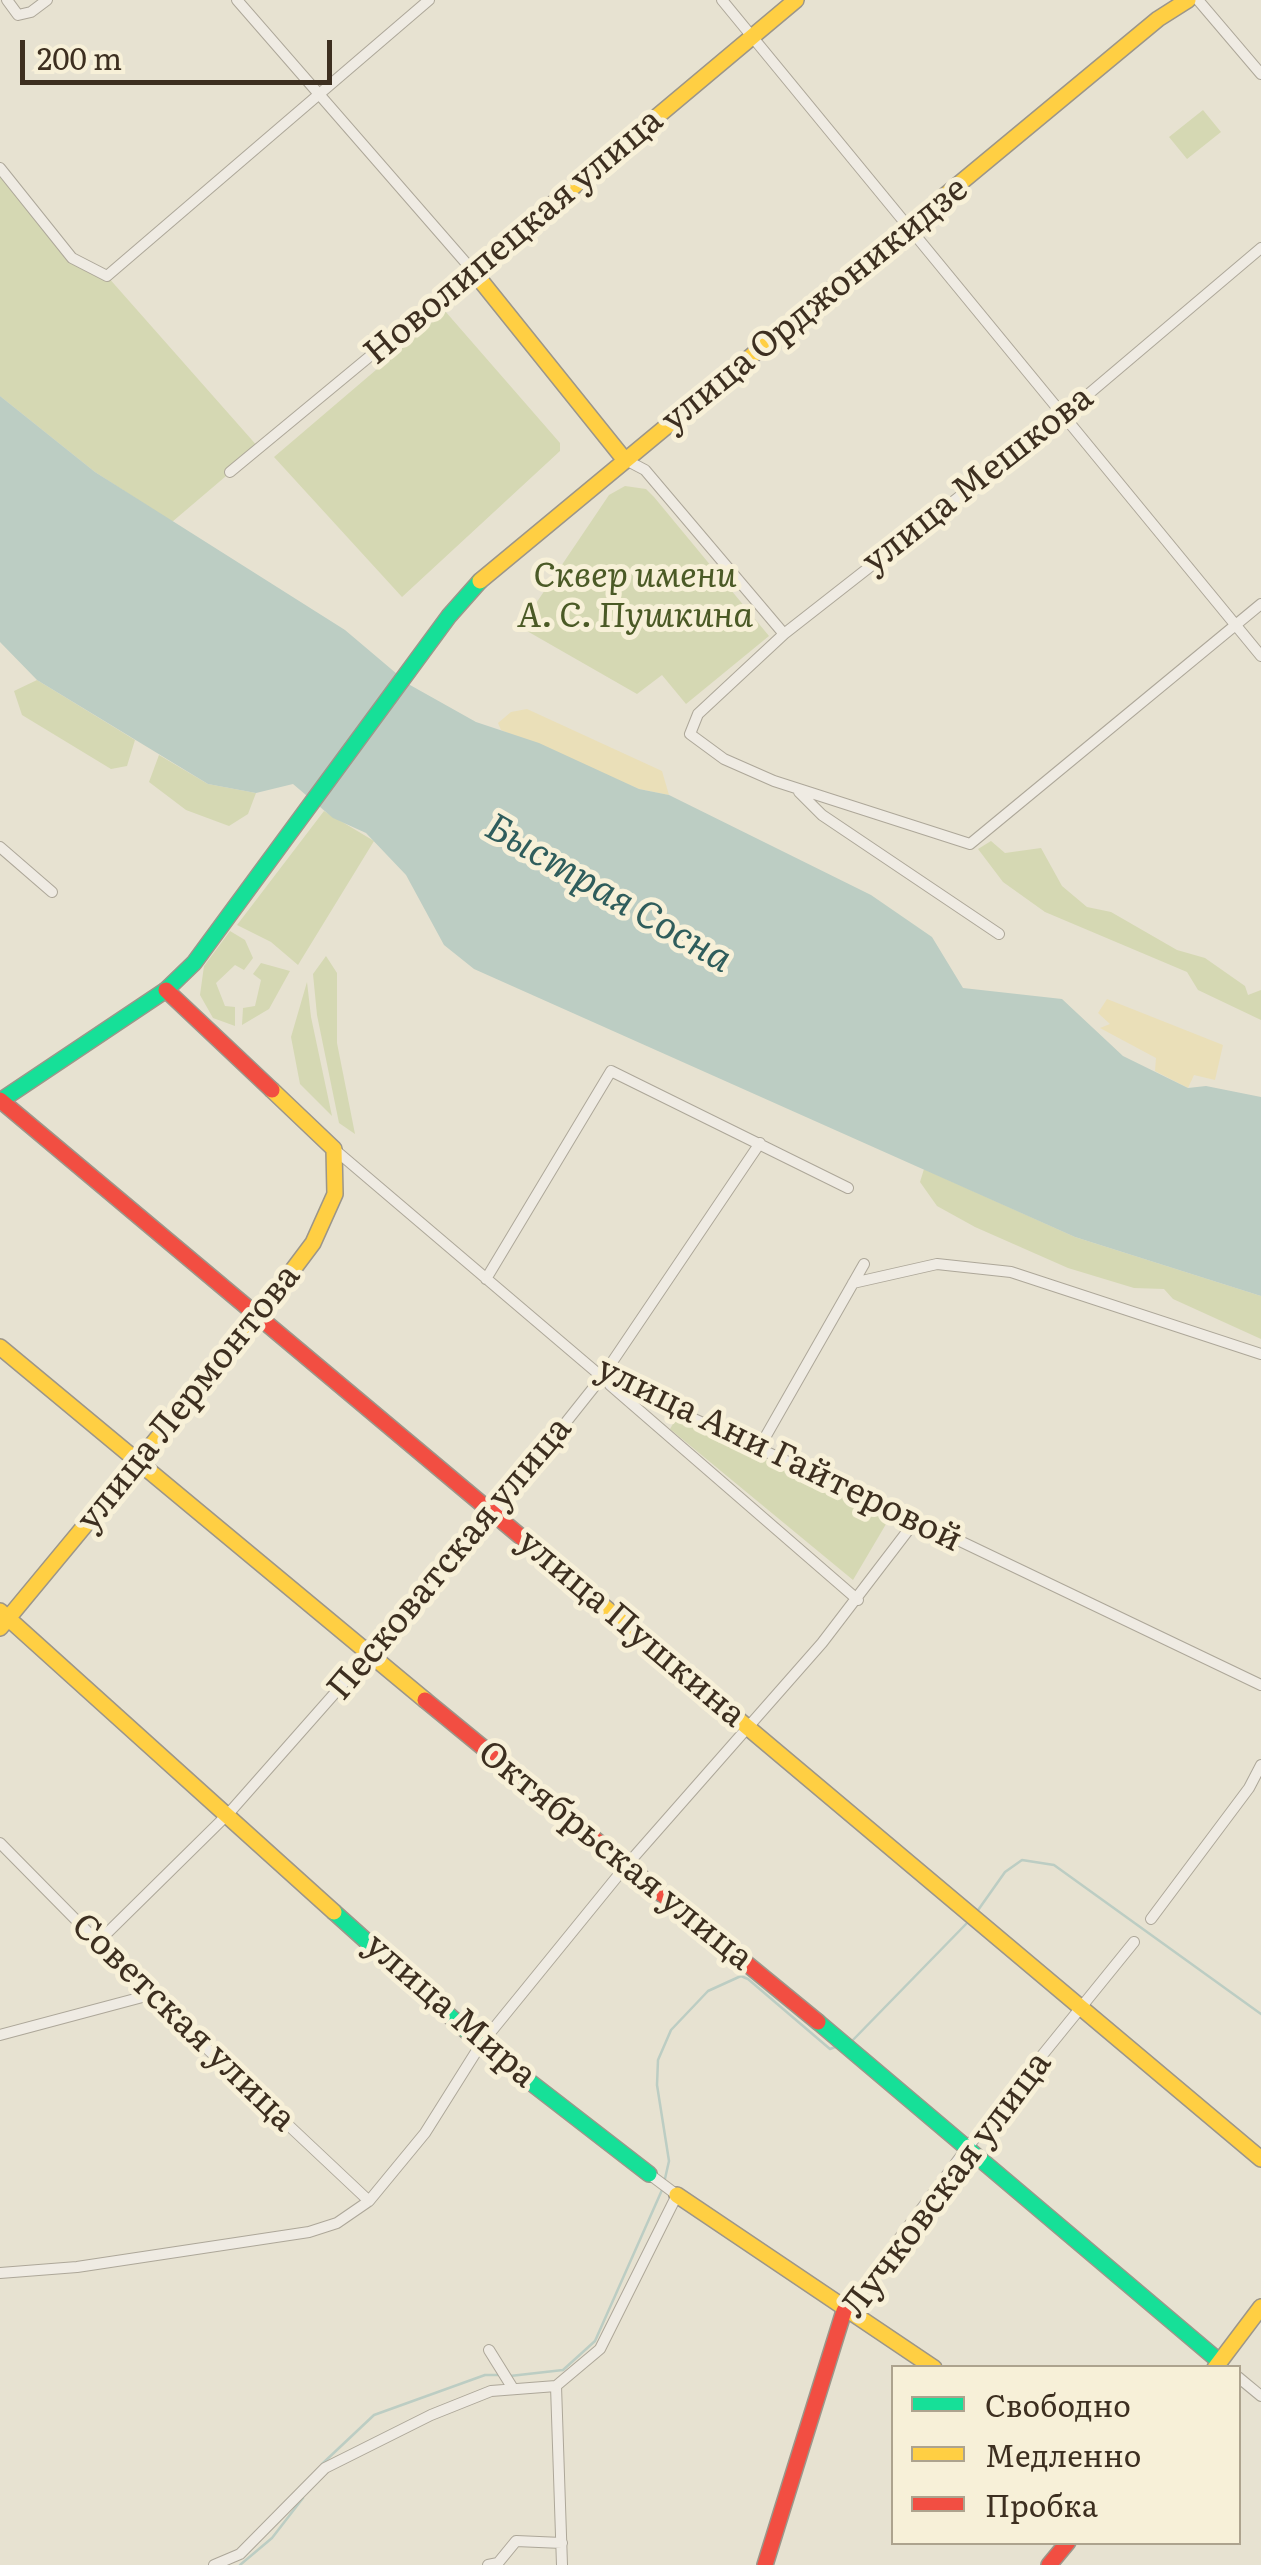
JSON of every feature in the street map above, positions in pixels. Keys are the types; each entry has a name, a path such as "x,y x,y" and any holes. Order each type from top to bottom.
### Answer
{"street":[{"path":"6,0 18,16 47,0"},
{"path":"236,0 473,270 624,460 645,470 784,634"},
{"path":"0,168 72,258 107,276 429,0"},
{"path":"722,0 1261,656"},
{"name":"Новолипецкая улица","path":"230,472 796,0"},
{"name":"улица Орджоникидзе","path":"0,1100 166,990 232,916 449,616 494,566 539,525 908,230 1158,19 1188,0"},
{"path":"1198,0 1261,74"},
{"name":"улица Мешкова","path":"794,788 724,759 690,734 698,714 784,634 1065,414 1261,248"},
{"path":"794,788 970,844 1261,604"},
{"path":"794,788 822,815 999,934"},
{"path":"0,847 52,892"},
{"name":"улица Ани Гайтеровой","path":"166,990 334,1148 602,1378 916,1520 1261,1685"},
{"path":"486,1279 610,1071 848,1188"},
{"name":"улица Пушкина","path":"0,1100 1261,2159"},
{"name":"Песковатская улица","path":"98,1942 228,1813 370,1658 493,1514 602,1378 760,1143"},
{"name":"улица Лермонтова","path":"3,1620 140,1464 313,1243 335,1194 334,1148"},
{"path":"759,1448 864,1264"},
{"path":"853,1284 938,1264 1011,1272 1261,1354"},
{"name":"Октябрьская улица","path":"0,1347 124,1446 140,1464 370,1658 703,1926 1220,2365"},
{"path":"602,1378 858,1600"},
{"path":"0,2273 78,2267 309,2232 337,2223 369,2201 425,2133 481,2044 625,1867 750,1729 858,1600 916,1520"},
{"name":"улица Мира","path":"3,1620 228,1813 481,2044 678,2195 844,2311 929,2365"},
{"path":"1151,1919 1249,1788 1261,1764"},
{"name":"Советская улица","path":"0,1843 150,1995 369,2201"},
{"name":"Лучковская улица","path":"765,2565 844,2311 967,2148 1134,1942"},
{"path":"0,2035 150,1995"},
{"path":"214,2565 240,2554 326,2468 431,2415 512,2387 556,2386 600,2348 613,2329 678,2195"},
{"path":"1222,2365 1261,2307"},
{"path":"489,2350 512,2387"},
{"path":"1241,2379 1261,2396"},
{"path":"556,2386 562,2565"},
{"path":"488,2565 498,2563 516,2541 562,2542"},
{"path":"1049,2565 1066,2545"}],"green space":[{"path":"1203,110 1221,132 1187,159 1169,137"},
{"path":"0,168 72,258 107,276 259,448 172,522 95,472 0,396"},
{"path":"445,311 560,443 560,451 402,597 274,457"},
{"name":"Сквер имени А. С. Пушкина","path":"625,486 646,489 654,497 769,636 686,704 662,675 637,694 520,627 609,495"},
{"path":"37,680 135,740 127,766 111,769 22,715 14,691"},
{"path":"159,755 208,784 256,793 248,814 229,826 186,810 149,782"},
{"path":"324,811 374,841 298,965 271,942 237,925"},
{"path":"991,841 1005,853 1041,848 1062,886 1087,907 1111,912 1177,950 1205,958 1245,986 1248,995 1261,990 1261,1020 1198,990 1187,972 1045,912 1003,882 978,849"},
{"path":"230,931 245,940 253,958 244,970 235,965 216,983 225,1006 235,1007 235,1026 213,1018 200,995 204,966"},
{"path":"326,956 337,973 337,1043 355,1134 339,1123 317,1015 313,974"},
{"path":"261,963 290,971 269,1009 242,1025 243,1008 255,1006 261,980 253,974"},
{"path":"307,982 332,1116 300,1084 291,1037"},
{"path":"924,1169 1075,1237 1261,1296 1261,1339 1173,1299 1164,1289 1134,1288 1068,1268 975,1227 937,1206 920,1182"},
{"path":"677,1417 889,1519 853,1580 670,1429"}],"sand":[{"path":"527,709 662,771 669,795 639,789 501,730 498,723 511,712"},
{"path":"1107,999 1223,1045 1215,1080 1194,1075 1188,1088 1155,1071 1156,1058 1100,1028 1110,1024 1098,1013"}],"water":[{"name":"Быстрая Сосна","path":"0,396 95,472 345,630 410,685 476,722 539,743 639,789 669,795 871,895 932,937 963,988 1062,999 1123,1056 1188,1088 1206,1086 1261,1097 1261,1296 1075,1237 474,969 444,945 406,875 366,833 333,818 293,784 256,793 208,784 37,680 0,642"}],"waterway":[{"path":"976,1913 1005,1872 1022,1860 1054,1865 1261,2014"},
{"path":"851,2042 967,1923"},
{"path":"664,2183 669,2161 657,2085 658,2060 671,2030 708,1991 741,1976 830,2049 838,2046"},
{"path":"510,2376 563,2370 595,2341 662,2190"},
{"path":"322,2464 374,2415 485,2375 502,2375"},
{"path":"240,2565 272,2538 303,2498"}],"traffic: fast":[{"path":"0,1101 166,990 194,963 449,616 480,581"},
{"path":"334,1912 481,2044 649,2174"},
{"path":"818,2022 1220,2362"}],"traffic: slow":[{"path":"624,459 473,271 796,0"},
{"path":"480,581 1158,19 1188,0"},
{"path":"0,1628 256,1319 313,1243 335,1194 334,1149 272,1090"},
{"path":"0,1347 425,1700"},
{"path":"551,1562 1261,2159"},
{"path":"0,1611 334,1912"},
{"path":"677,2195 930,2365"},
{"path":"1217,2365 1261,2307"}],"traffic: jam":[{"path":"166,990 272,1090"},
{"path":"0,1100 551,1562"},
{"path":"425,1700 818,2022"},
{"path":"765,2565 844,2311"},
{"path":"1049,2565 1066,2545"}]}
